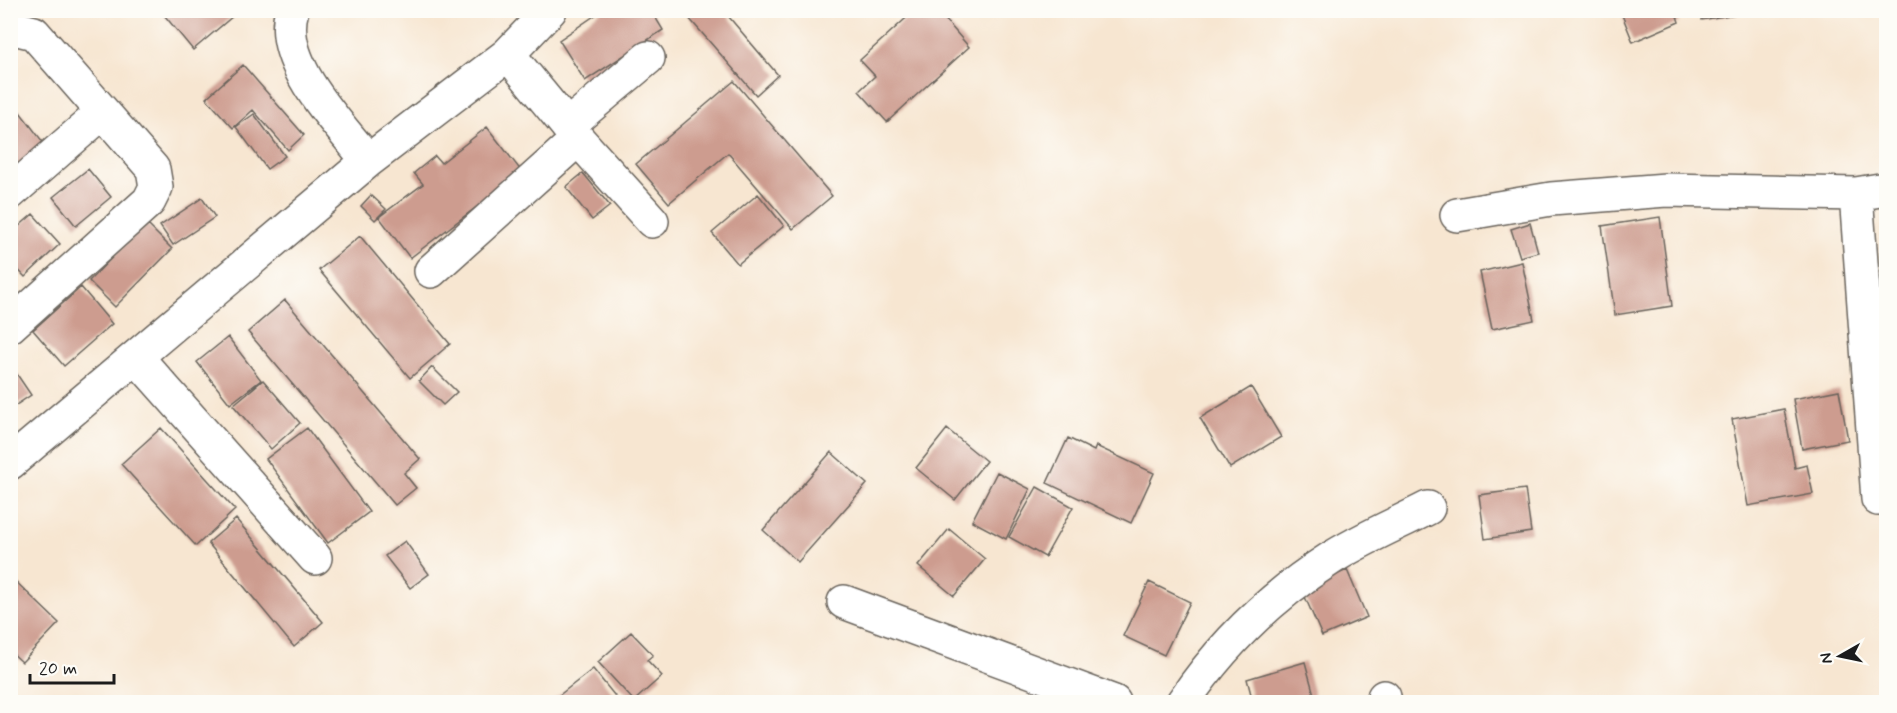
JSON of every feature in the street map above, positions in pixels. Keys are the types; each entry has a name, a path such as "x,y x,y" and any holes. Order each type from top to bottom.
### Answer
{"street":[{"path":"292,10 288,21 293,54 308,82 368,162"},
{"path":"10,463 368,162 508,54 550,10"},
{"path":"10,27 34,33 153,169 156,187 149,201 10,326"},
{"path":"508,54 572,132 652,221"},
{"path":"431,271 648,58"},
{"path":"10,192 103,112"},
{"path":"1456,215 1551,199 1666,190 1871,191 1878,391 1878,499"},
{"path":"137,358 315,558"},
{"path":"1183,702 1209,664 1262,611 1330,559 1428,508"},
{"path":"844,602 1114,702"}],"building":[{"path":"160,10 240,10 193,50"},
{"path":"603,10 651,10 663,30 585,81 559,40"},
{"path":"695,10 723,10 778,75 756,95 688,17"},
{"path":"915,10 937,10 969,47 887,122 859,91 875,76 860,60"},
{"path":"1620,10 1675,10 1679,22 1633,42"},
{"path":"1700,10 1747,10 1747,12 1702,20"},
{"path":"243,65 304,135 288,150 253,110 233,128 206,98"},
{"path":"734,81 832,196 793,229 728,153 669,203 636,164"},
{"path":"10,99 46,146 10,173"},
{"path":"254,114 285,156 267,169 236,127"},
{"path":"487,127 522,172 410,258 379,217 423,184 414,173 435,156 441,163"},
{"path":"88,169 111,197 76,226 53,197"},
{"path":"583,173 610,206 592,220 566,187"},
{"path":"758,194 784,226 738,264 712,233"},
{"path":"371,195 386,209 375,220 361,206"},
{"path":"202,198 215,217 173,245 160,226"},
{"path":"33,214 60,244 25,277 10,261 10,234"},
{"path":"1660,217 1672,306 1615,315 1602,226"},
{"path":"146,223 172,249 115,307 89,281"},
{"path":"1530,223 1538,252 1520,257 1511,229"},
{"path":"360,236 450,344 410,378 319,270"},
{"path":"1522,262 1534,320 1492,329 1480,272"},
{"path":"81,287 112,324 64,366 33,330"},
{"path":"285,300 420,459 404,473 416,488 395,505 248,332"},
{"path":"228,337 261,380 230,404 197,362"},
{"path":"10,364 31,395 10,409"},
{"path":"432,367 457,392 443,405 419,381"},
{"path":"263,380 300,423 271,449 233,405"},
{"path":"1251,387 1281,437 1230,468 1200,418"},
{"path":"1839,390 1848,440 1802,449 1793,399"},
{"path":"1784,409 1795,468 1807,465 1813,494 1748,506 1732,419"},
{"path":"161,428 235,510 196,546 121,464"},
{"path":"307,428 369,512 328,543 266,459"},
{"path":"947,429 986,461 955,500 916,468"},
{"path":"1068,438 1094,451 1096,446 1154,473 1131,523 1047,483"},
{"path":"831,452 867,484 798,562 763,530"},
{"path":"997,472 1030,489 1006,539 972,521"},
{"path":"1037,487 1073,507 1045,557 1009,537"},
{"path":"1525,489 1531,532 1485,539 1479,495"},
{"path":"236,519 323,622 294,647 208,543"},
{"path":"949,529 985,559 954,596 918,566"},
{"path":"405,541 429,574 410,588 385,556"},
{"path":"1347,570 1367,617 1322,636 1302,590"},
{"path":"10,576 59,623 22,662 10,651"},
{"path":"1149,582 1190,602 1164,655 1123,636"},
{"path":"631,632 653,655 647,660 662,676 634,701 598,662"},
{"path":"1305,662 1316,702 1253,702 1247,679"},
{"path":"593,669 619,701 555,702 553,700"}]}
